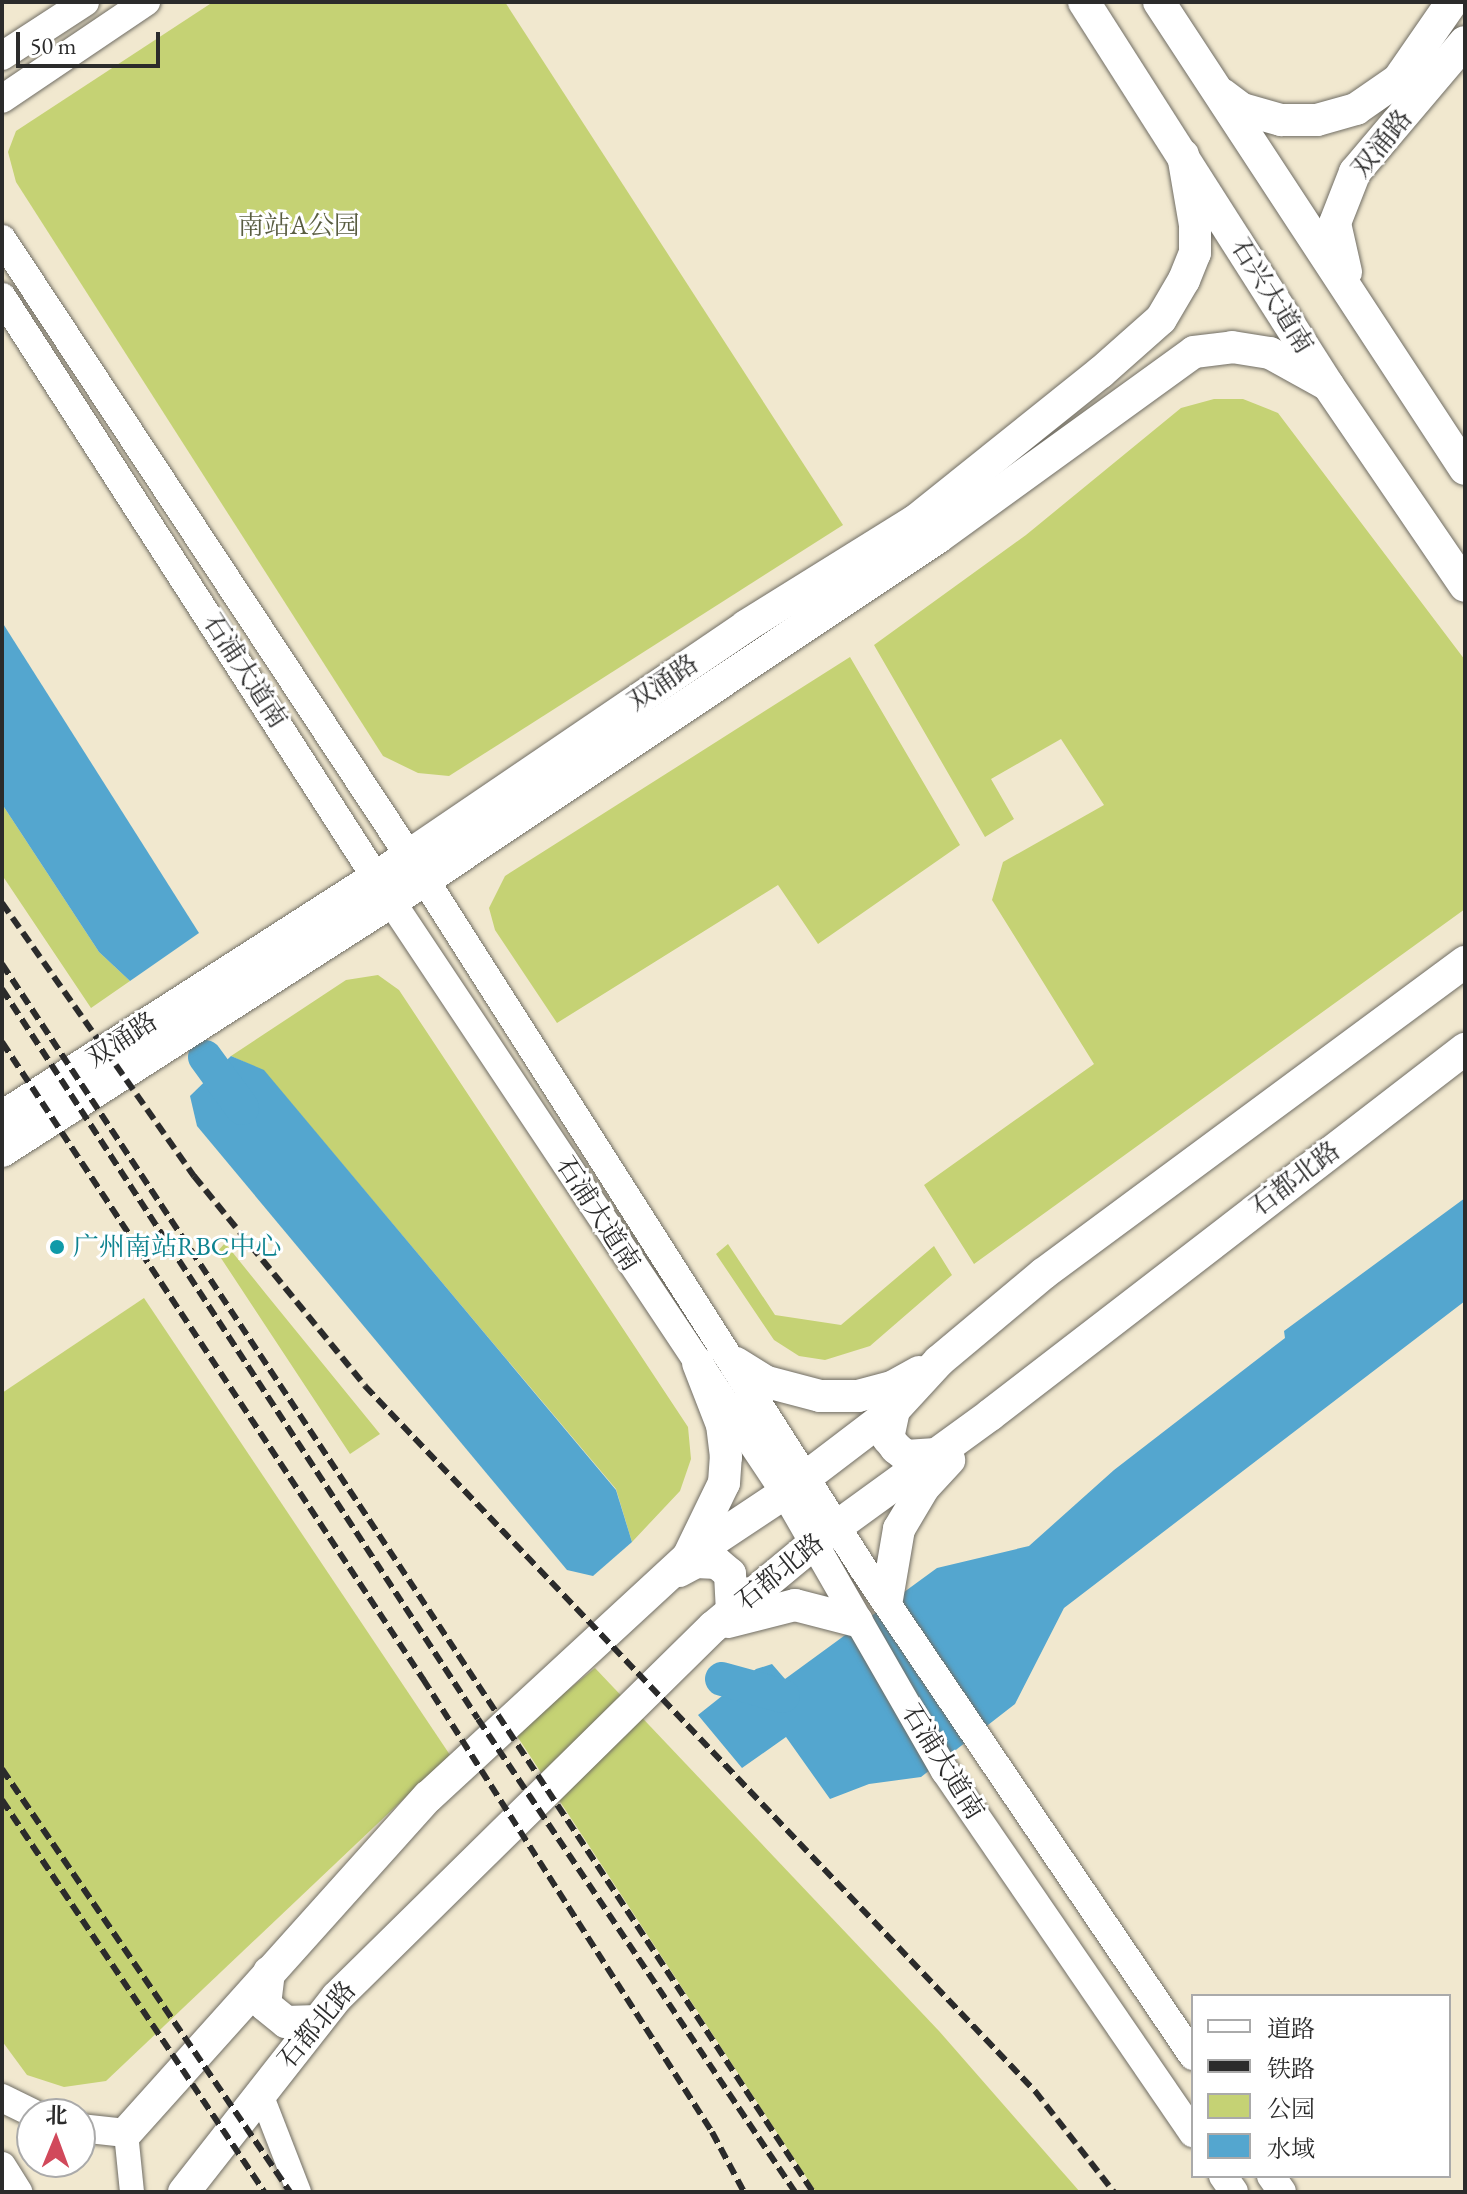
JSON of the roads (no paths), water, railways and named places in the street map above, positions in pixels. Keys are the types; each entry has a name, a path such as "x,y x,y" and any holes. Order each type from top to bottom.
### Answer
{"main road":[{"name":"石兴大道南","path":"1084,2 1328,385 1465,586"},
{"path":"1159,2 1465,469"},
{"name":"双涌路","path":"1217,90 1242,109 1281,120 1317,120 1356,109 1398,80 1452,2"},
{"name":"双涌路","path":"1358,305 1336,247 1340,206 1355,172 1465,42"},
{"name":"双涌路","path":"417,868 746,626 915,521 1161,319 1195,253 1195,225 1183,155"},
{"name":"双涌路","path":"2,1117 417,868 937,538 1194,352 1232,347 1270,353 1328,385"},
{"name":"双涌路","path":"2,1151 384,888"},
{"path":"126,2133 428,1797 679,1567 894,1410 939,1361 1043,1274 1465,962"},
{"name":"石都北路","path":"184,2192 318,2021 454,1878 723,1618 825,1535 990,1415 1465,1049"},
{"path":"736,1363 793,1392 858,1396 892,1387 939,1361"},
{"path":"679,1567 724,1483 726,1457 722,1425 698,1363"},
{"path":"894,1410 888,1438 896,1448 906,1456 936,1454"},
{"path":"887,1599 899,1529 924,1487 990,1415"},
{"path":"679,1567 696,1562 717,1563 730,1574 723,1618 795,1605 857,1621"},
{"path":"269,1972 265,2005 286,2022 318,2021"}],"street":[{"path":"2,56 85,2"},
{"path":"2,99 146,2"},
{"name":"石浦大道南","path":"6,253 417,868 736,1363 825,1535 857,1621 945,1771 1191,2130"},
{"name":"石浦大道南","path":"2,297 668,1320 698,1363 796,1484"},
{"path":"668,1320 688,1326 695,1322 693,1297"},
{"name":"石浦大道南","path":"825,1535 887,1599 1191,2053"},
{"path":"857,1621 861,1604 873,1597 887,1599"},
{"path":"261,2094 299,2192"},
{"path":"96,2130 126,2133 132,2192"},
{"path":"2,2166 18,2192"}],"water":[{"path":"2,622 199,933 130,981 99,952 2,804"},
{"path":"231,1056 264,1070 616,1490 632,1542 593,1576 567,1570 197,1126 190,1096"},
{"path":"1465,1198 1465,1301 1064,1608 1015,1704 921,1777 869,1784 830,1799 786,1737 742,1768 698,1715 756,1669 772,1664 785,1679 937,1568 1029,1546 1114,1470 1285,1338 1284,1331"}],"waterway":[{"path":"205,1057 242,1108"},
{"path":"722,1679 783,1696"}],"railway":[{"path":"2,903 194,1176 365,1386 1035,2091 1114,2192"},
{"path":"2,964 813,2192"},
{"path":"2,989 478,1719 795,2192"},
{"path":"2,1042 423,1679 712,2132 744,2192"},
{"path":"2,1769 290,2192"},
{"path":"2,1800 264,2192"}],"place":[{"name":"广州南站RBC中心","path":"57,1247"}],"park label":[{"name":"南站A公园","path":"299,226"}]}
